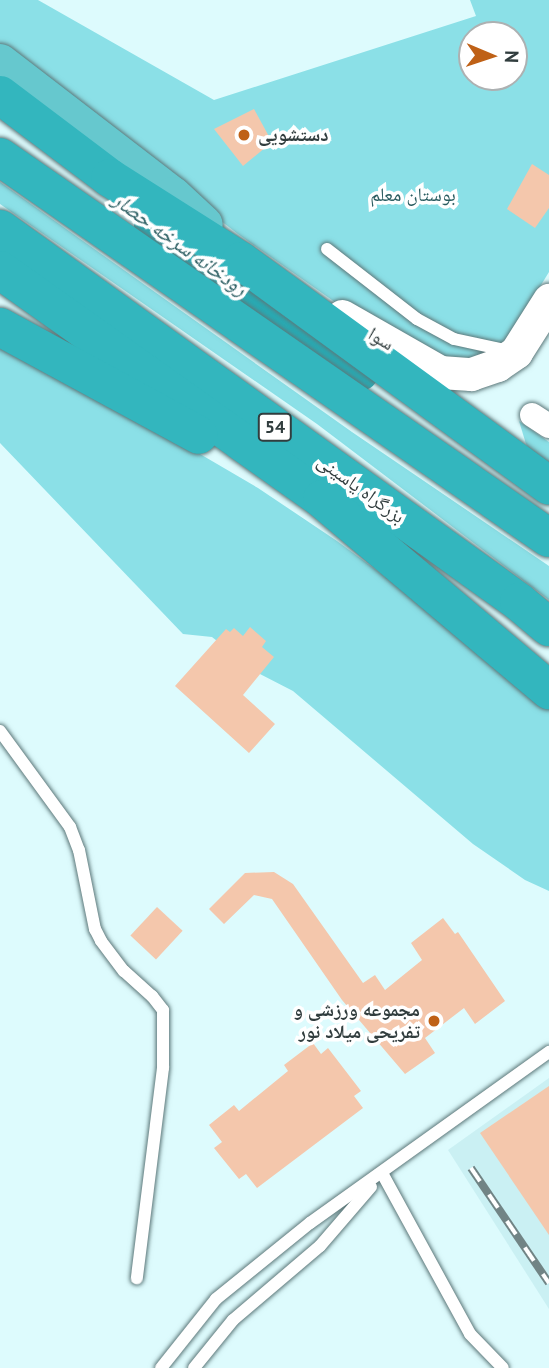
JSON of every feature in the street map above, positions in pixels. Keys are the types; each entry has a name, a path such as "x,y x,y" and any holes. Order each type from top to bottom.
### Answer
{"highway":[{"path":"0,96 110,178 241,261 549,486"},
{"path":"0,156 549,538"},
{"name":"بزرگراه یاسینی","path":"0,229 519,602 549,628"},
{"name":"54","path":"0,270 322,499"},
{"path":"0,327 117,393 322,499 549,690"}],"main road":[{"path":"0,63 173,196 241,261"},
{"name":"سوا","path":"241,261 440,372 471,374 497,365 530,342 549,300"}],"lane":[{"path":"327,249 417,319 454,339 530,342"},
{"path":"0,731 70,827 79,850 94,929 101,941 124,971 163,1010 163,1068 137,1278"},
{"path":"161,1368 216,1299 310,1223 549,1052"},
{"path":"194,1368 233,1321 320,1246 382,1173"},
{"path":"382,1173 470,1334 503,1368"}],"shaded area":[{"path":"549,1078 549,1309 448,1150"}],"green space":[{"name":"بوستان معلم","path":"0,0 38,0 214,100 458,22 458,91 528,91 528,21 460,21 476,16 470,0 549,0 549,272 506,342 459,367 359,319 238,234 0,51"},
{"path":"0,182 352,432 549,566 549,600 317,424 0,204"},
{"path":"0,337 258,488 337,541 465,636 549,706 549,891 525,880 473,844 293,691 258,673 212,637 183,634 0,443"},
{"path":"519,421 549,442 549,475 542,470 526,444"}],"building":[{"name":"دستشویی","path":"254,109 272,142 243,166 214,129"},
{"path":"532,164 549,175 549,208 535,228 507,209"},
{"path":"250,627 266,641 262,647 274,657 243,695 275,724 249,753 175,686 226,629 230,632 234,628 243,636"},
{"path":"274,872 293,884 363,983 375,975 385,990 422,960 411,943 443,918 455,934 458,932 505,1001 475,1024 464,1008 425,1038 435,1053 405,1074 342,1000 272,899 254,895 224,924 209,909 245,873"},
{"path":"157,907 183,931 156,959 130,936"},
{"path":"313,1043 321,1054 328,1048 361,1091 354,1096 363,1108 257,1188 246,1174 239,1179 214,1148 222,1142 209,1125 234,1105 239,1111 288,1071 284,1065"},
{"path":"549,1086 549,1235 480,1133"}],"waterway":[{"name":"رودخانه سرخه حصار","path":"152,224 360,372"}],"railway":[{"path":"471,1168 549,1283"}],"place":[{"name":"دستشویی","path":"244,135"},
{"name":"مجموعه ورزشی و تفریحی میلاد نور","path":"434,1021"}]}
